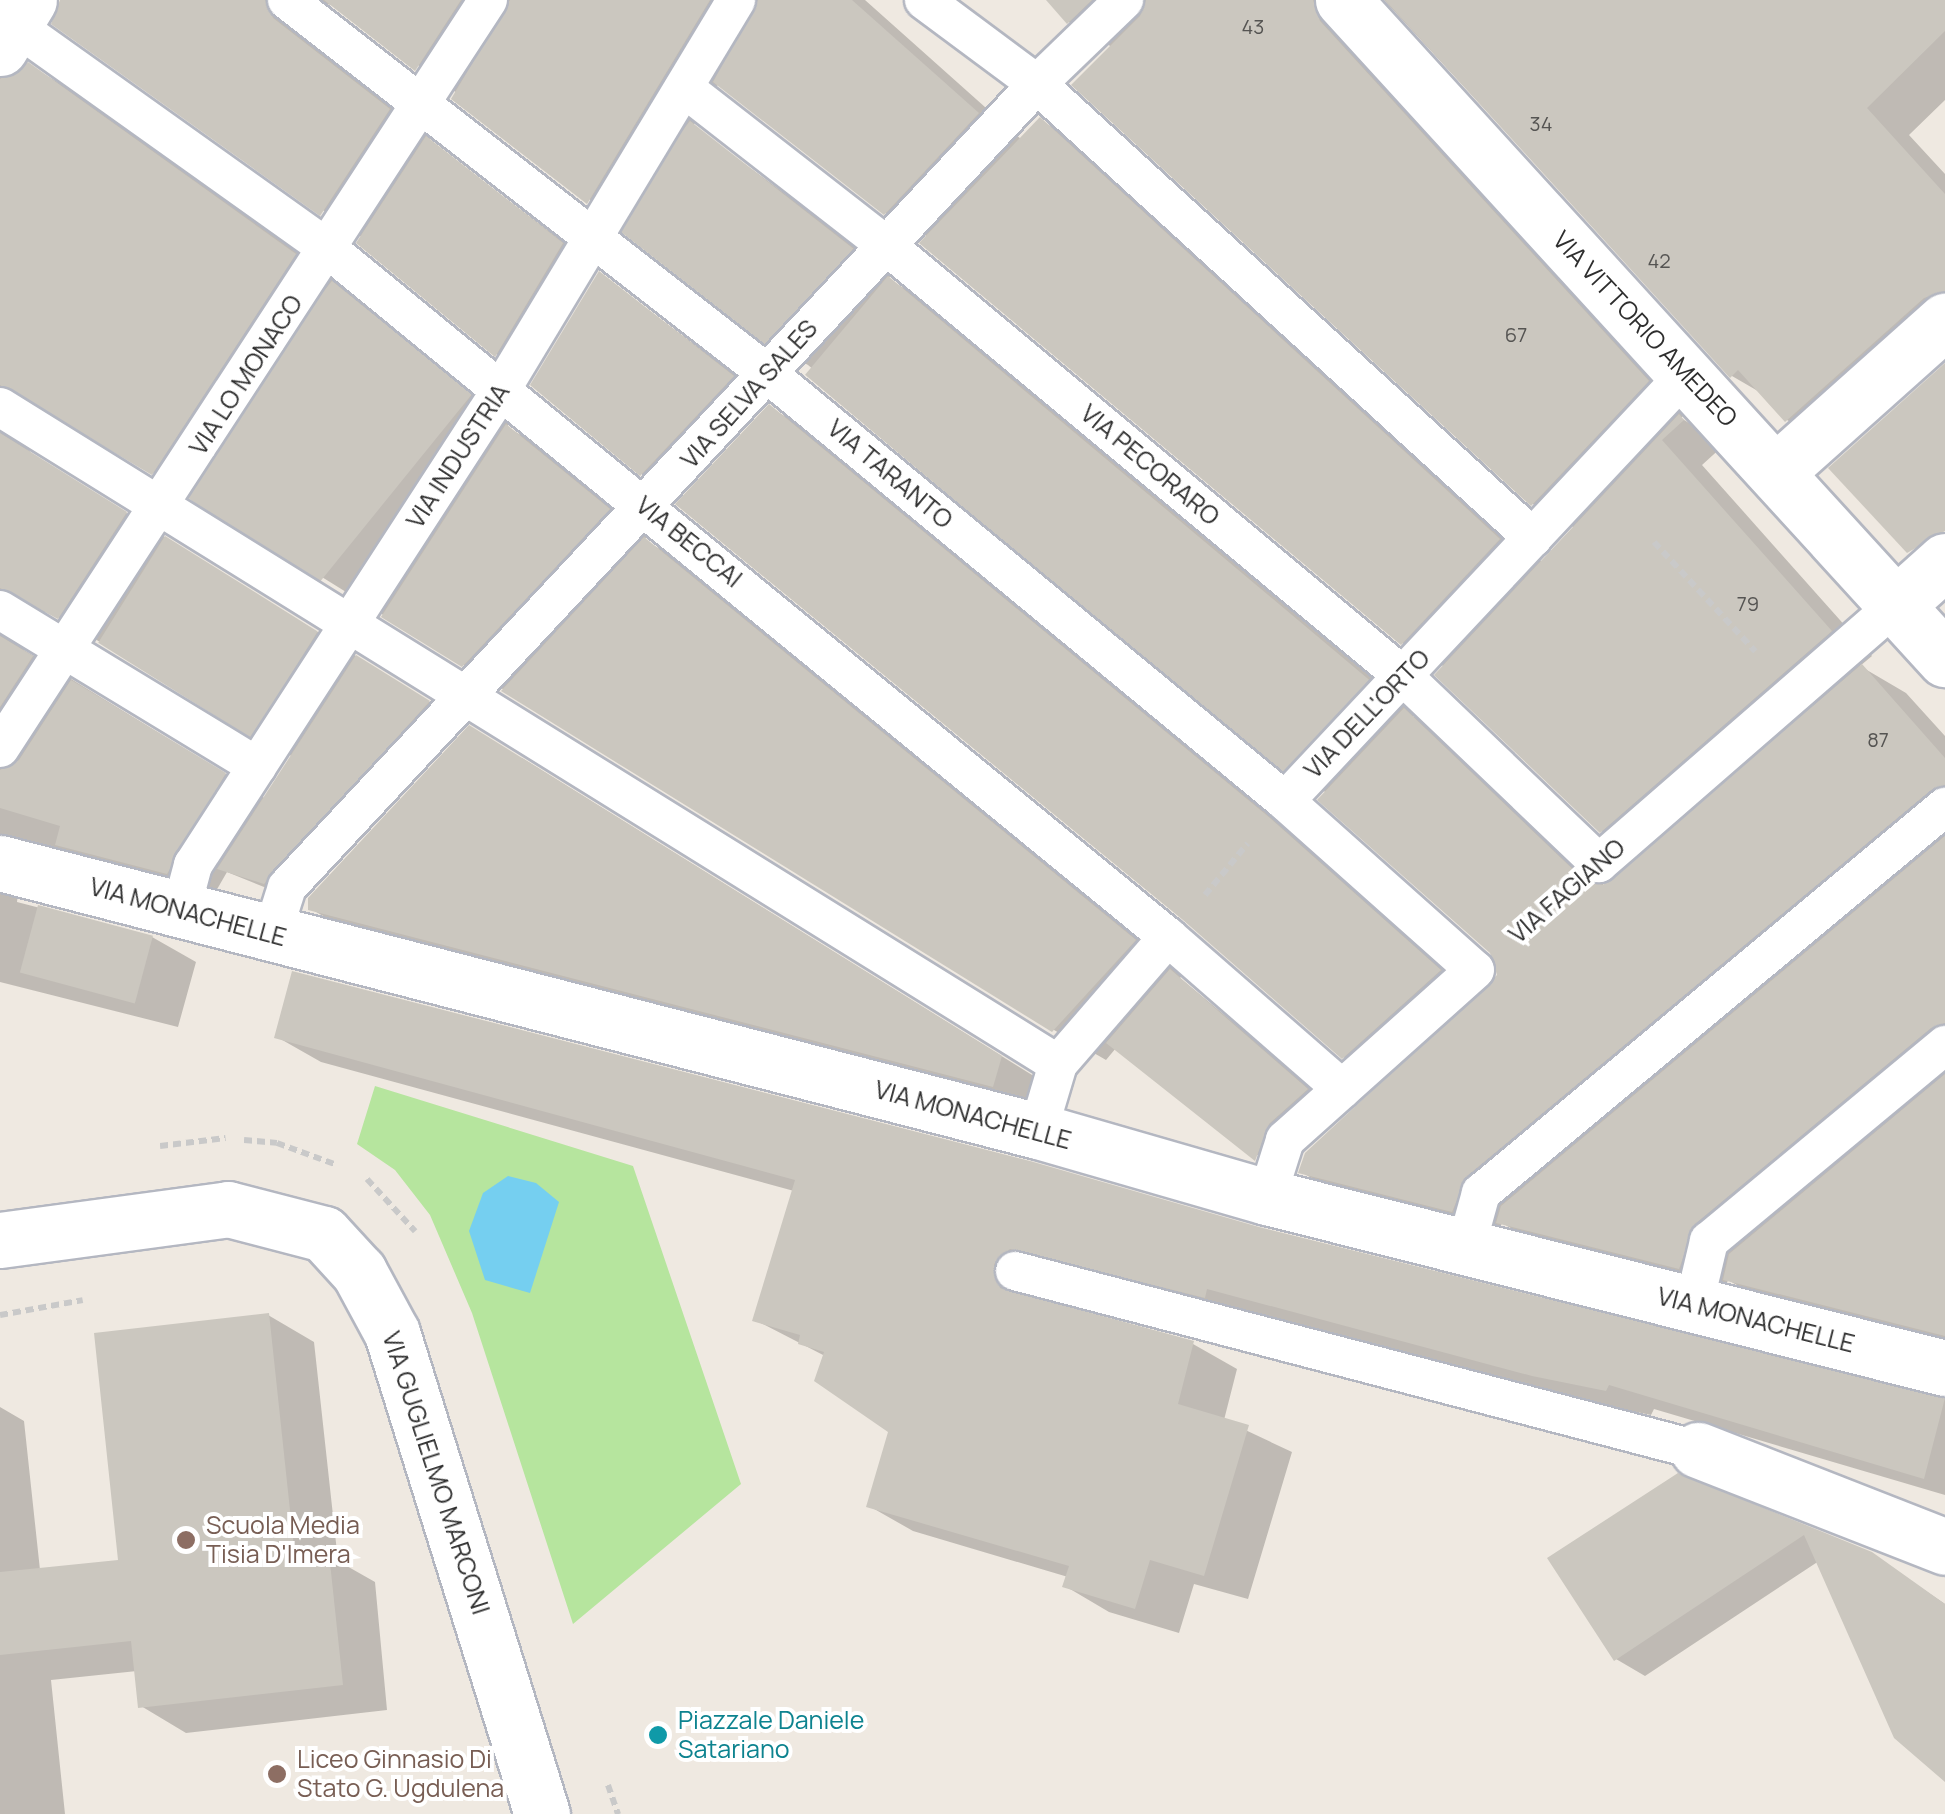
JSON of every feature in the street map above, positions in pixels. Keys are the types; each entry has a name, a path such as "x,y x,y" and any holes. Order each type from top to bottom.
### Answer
{"street":[{"name":"VIA VITTORIO AMEDEO","path":"1343,0 1945,659"},
{"path":"1776,472 1945,321"},
{"path":"1896,605 1945,562"},
{"name":"VIA MONACHELLE","path":"0,863 1038,1131 1267,1197 1945,1368"},
{"name":"VIA GUGLIELMO MARCONI","path":"0,1240 228,1209 324,1234 359,1272 392,1333 542,1814"},
{"path":"1698,1450 1945,1547"}],"lane":[{"name":"VIA TARANTO","path":"286,0 596,235 768,374 1285,800 1476,970"},
{"name":"VIA LO MONACO","path":"0,748 425,104 488,0"},
{"name":"VIA INDUSTRIA","path":"181,910 193,865 500,390 736,0"},
{"path":"924,0 1037,84 1533,538"},
{"name":"VIA SELVA SALES","path":"272,934 288,888 1037,84 1124,0"},
{"name":"VIA BECCAI","path":"14,24 328,249 1168,938 1342,1089"},
{"name":"VIA PECORARO","path":"684,88 886,245 1403,676 1598,863"},
{"name":"VIA DELL'ORTO","path":"1285,800 1686,374"},
{"path":"0,407 1058,1064"},
{"name":"VIA FAGIANO","path":"1598,863 1896,605"},
{"path":"0,610 257,766"},
{"path":"1466,1247 1481,1193 1945,807"},
{"path":"1038,1131 1058,1064 1168,938"},
{"path":"1267,1197 1285,1140 1476,970"},
{"path":"1694,1304 1709,1241 1945,1044"},
{"path":"1015,1271 1698,1450"}],"path":[{"path":"1654,542 1761,658"},
{"name":"VIA DELL'ORTO","path":"1168,938 1285,800"},
{"name":"VIA FAGIANO","path":"1476,970 1598,863"},
{"path":"0,1315 94,1298"},
{"path":"608,1785 618,1814"}],"green space":[{"path":"375,1086 633,1166 741,1484 573,1624 472,1313 430,1215 395,1170 357,1144"}],"water":[{"path":"508,1176 536,1183 559,1202 530,1293 485,1280 469,1231 483,1193"}],"building":[{"path":"60,0 265,0 273,18 390,109 320,216 51,24"},
{"path":"324,0 461,0 415,71"},
{"path":"510,0 710,0 587,204 451,99"},
{"path":"758,0 852,0 979,113 884,215 713,82"},
{"path":"1046,0 1092,0 1067,24"},
{"path":"1146,0 1313,0 1320,21 1649,381 1531,506 1071,85 1140,16"},
{"path":"1385,0 1945,0 1945,31 1867,108 1945,194 1945,291 1924,298 1785,422 1738,370 1730,378"},
{"path":"28,62 296,254 152,475 0,385 0,79"},
{"path":"1040,117 1500,539 1401,645 919,243"},
{"path":"690,121 853,248 773,351 610,223"},
{"path":"426,136 563,243 495,357 356,243"},
{"path":"599,271 734,376 640,476 530,385"},
{"path":"888,276 1369,680 1286,778 805,375"},
{"path":"332,281 472,394 309,596 169,482"},
{"path":"1945,363 1945,531 1907,553 1828,468"},
{"path":"769,404 1270,818 1441,970 1342,1059 1183,920 675,504"},
{"path":"1679,414 1684,420 1662,440 1832,631 1600,833 1434,675"},
{"path":"506,424 610,509 462,667 381,617"},
{"path":"0,433 127,512 58,619 0,588"},
{"path":"165,536 318,631 251,738 98,643"},
{"path":"644,537 1136,940 1052,1032 501,691"},
{"path":"0,636 33,656 0,707"},
{"path":"356,655 430,701 264,884 217,869"},
{"path":"1862,664 1945,758 1945,785 1931,790 1467,1176 1452,1212 1298,1173 1305,1153 1497,975 1490,953 1317,800 1404,708 1583,879 1603,885"},
{"path":"71,680 226,773 167,874 55,845 60,826 0,808 0,770 19,760"},
{"path":"469,725 1002,1056 993,1087 308,910 308,898"},
{"path":"1945,836 1945,1023 1931,1028 1695,1224 1679,1269 1496,1223 1501,1206"},
{"path":"38,905 153,936 135,1003 20,973"},
{"path":"1170,969 1308,1089 1269,1124 1255,1161 1106,1043"},
{"path":"292,971 1030,1161 1259,1227 1945,1398 1924,1479 1609,1385 1606,1391 1532,1376 1207,1289 1205,1298 1010,1249 994,1264 1000,1288 1194,1341 1178,1404 1249,1425 1204,1576 1150,1560 1135,1609 1062,1587 1069,1566 866,1507 888,1432 814,1381 824,1352 798,1344 800,1335 752,1321 795,1180 274,1038"},
{"path":"1945,1074 1945,1336 1723,1280 1729,1254"},
{"path":"269,1313 295,1557 329,1553 343,1685 138,1708 131,1641 0,1655 0,1572 118,1560 94,1333"},
{"path":"1678,1473 1872,1552 1945,1604 1945,1782 1894,1738 1804,1535 1614,1661 1547,1558"}],"place":[{"name":"Scuola Media Tisia D'Imera","path":"186,1540"},
{"name":"Piazzale Daniele Satariano","path":"658,1735"},
{"name":"Liceo Ginnasio Di Stato G. Ugdulena","path":"277,1774"}]}
